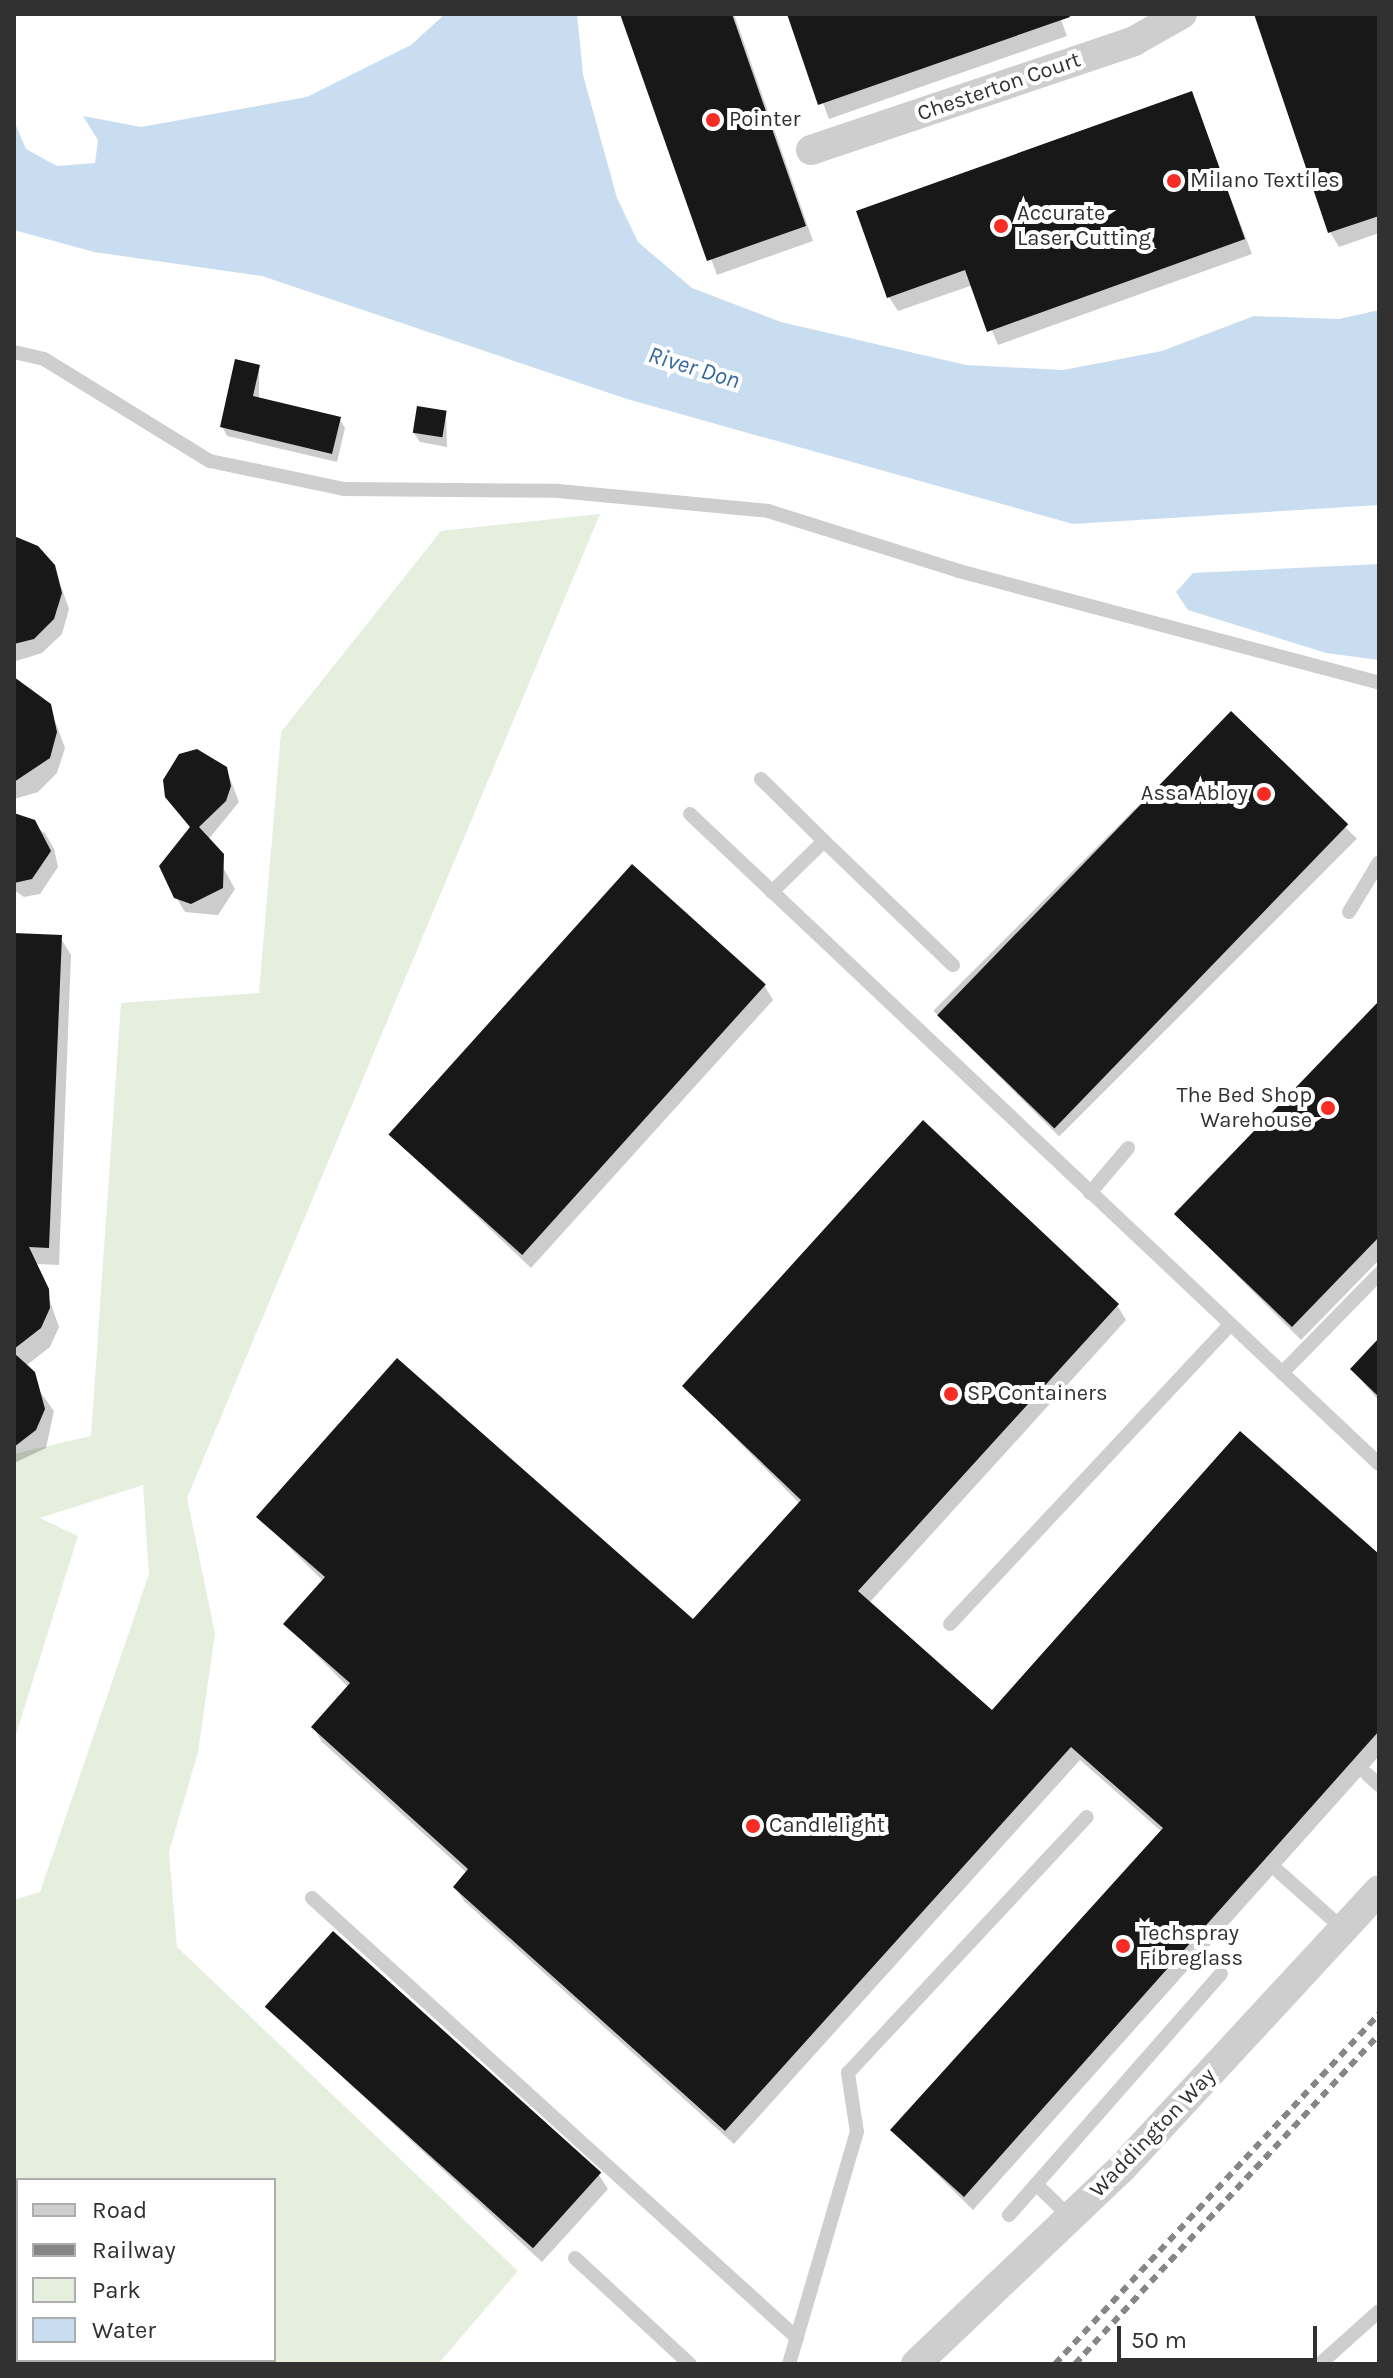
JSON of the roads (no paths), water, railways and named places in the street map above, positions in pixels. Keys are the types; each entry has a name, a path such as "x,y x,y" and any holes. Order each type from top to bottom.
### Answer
{"street":[{"name":"Chesterton Court","path":"811,150 1134,41 1182,14"},
{"name":"Waddington Way","path":"916,2364 1071,2218 1379,1890"}],"lane":[{"path":"14,352 44,359 210,461 344,489 558,491 768,511 959,571 1379,683"},
{"path":"761,779 953,965"},
{"path":"690,814 1379,1464"},
{"path":"772,892 824,841"},
{"path":"1349,912 1379,862"},
{"path":"1090,1193 1128,1148"},
{"path":"1282,1373 1379,1274"},
{"path":"950,1624 1230,1325"},
{"path":"1367,1774 1379,1785"},
{"path":"789,2364 857,2132 848,2073 1087,1817"},
{"path":"1278,1871 1343,1929"},
{"path":"312,1898 797,2338"},
{"path":"1009,2215 1221,1974"},
{"path":"1036,2184 1071,2218"},
{"path":"575,2258 690,2364"},
{"path":"1320,2364 1379,2311"}],"water":[{"name":"River Don","path":"445,14 577,14 583,75 617,198 638,242 692,288 781,322 966,365 1063,370 1162,351 1254,316 1339,319 1379,310 1379,505 1073,524 627,399 262,276 94,252 14,230 14,121 26,149 57,166 95,163 98,140 83,116 141,127 307,97 411,45"},
{"path":"1379,564 1379,660 1326,653 1188,610 1176,592 1193,573"}],"railway":[{"path":"1055,2364 1379,2014"},
{"path":"1075,2364 1379,2034"}],"place":[{"name":"Pointer","path":"713,120"},
{"name":"Milano Textiles","path":"1174,181"},
{"name":"Accurate Laser Cutting","path":"1001,226"},
{"name":"Assa Abloy","path":"1264,794"},
{"name":"The Bed Shop Warehouse","path":"1328,1108"},
{"name":"SP Containers","path":"951,1394"},
{"name":"Candlelight","path":"753,1826"},
{"name":"Techspray Fibreglass","path":"1123,1946"}]}
